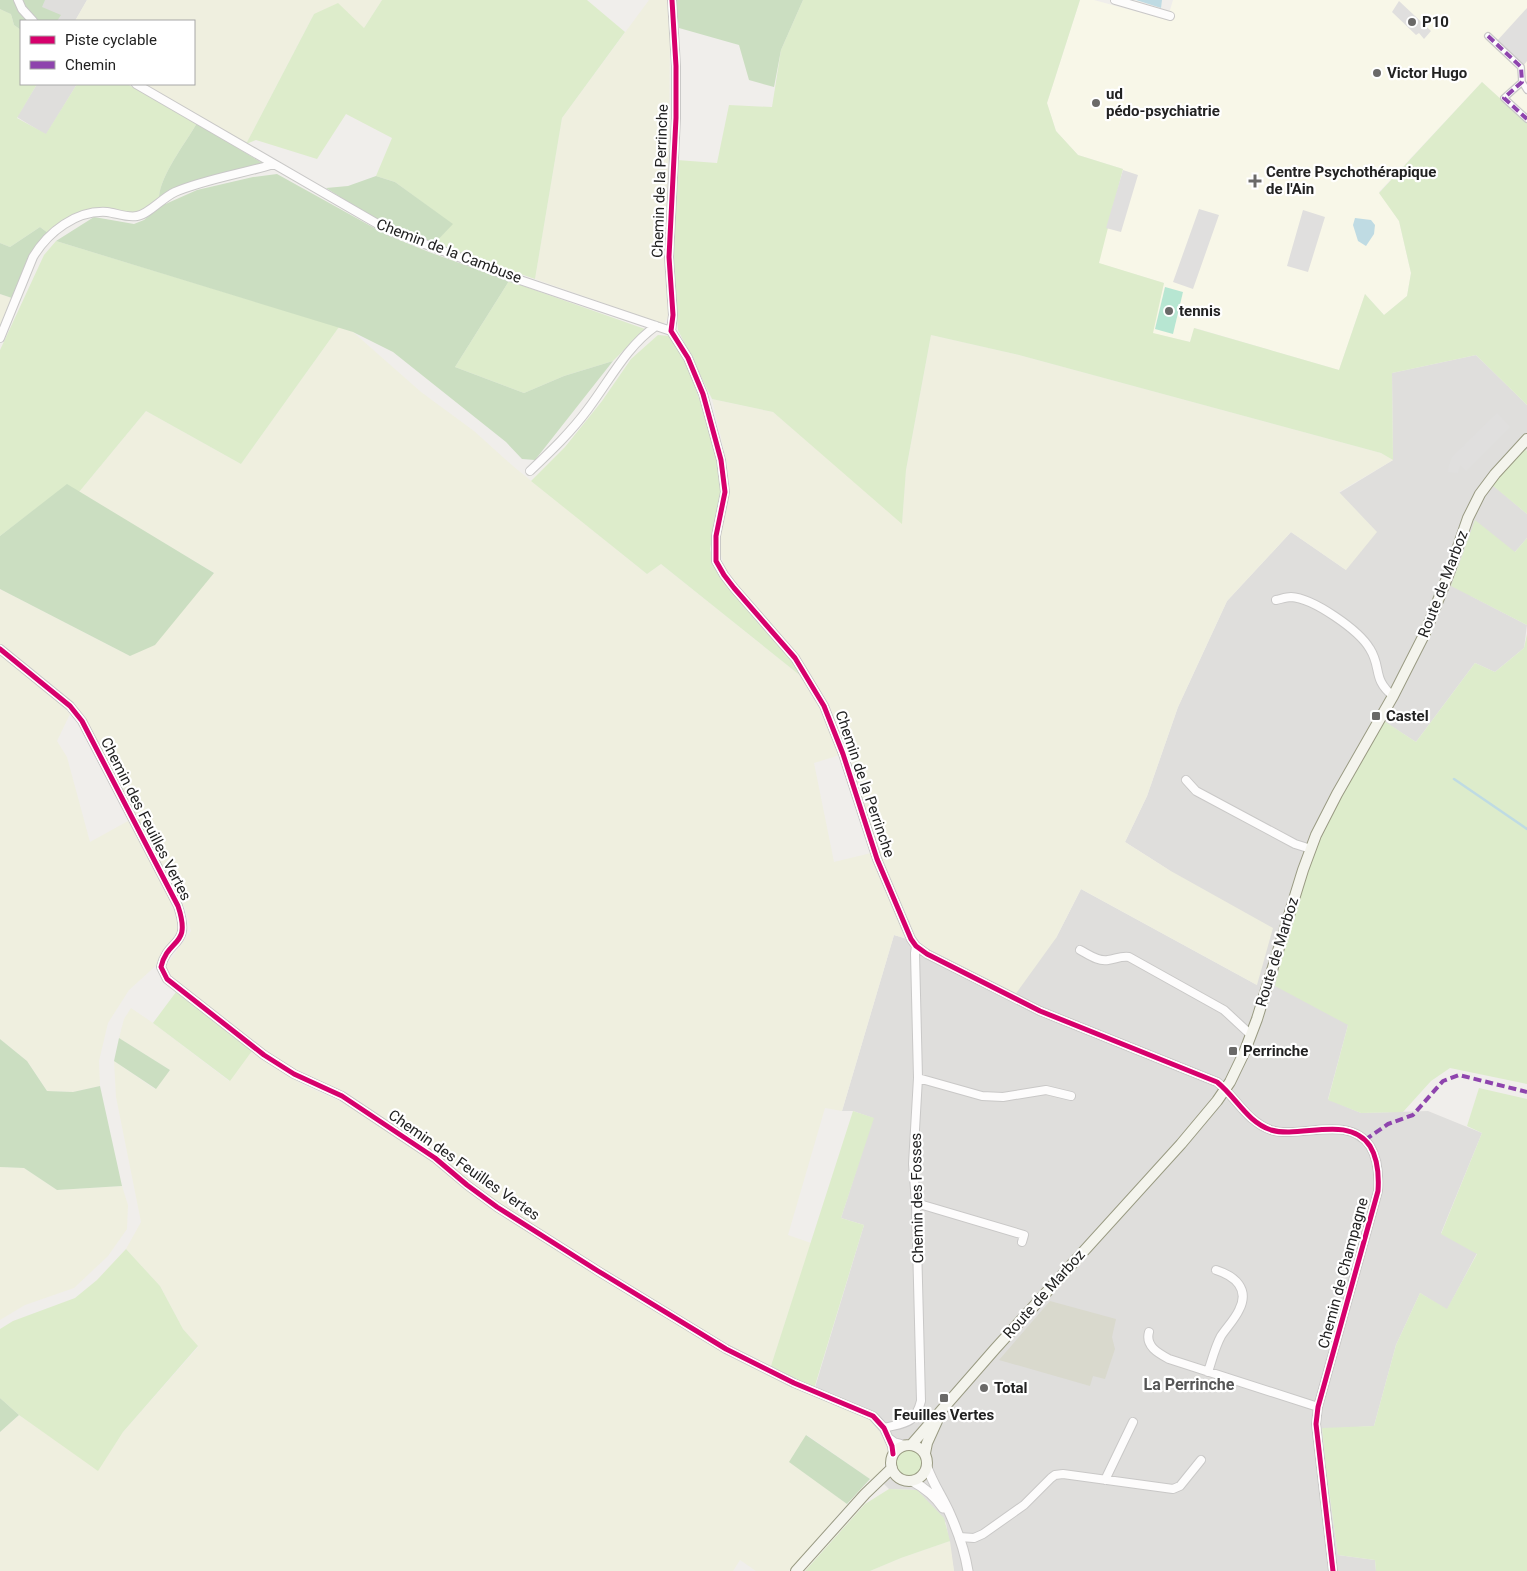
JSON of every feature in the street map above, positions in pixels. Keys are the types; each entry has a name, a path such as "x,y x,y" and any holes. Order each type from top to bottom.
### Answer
{"main road":[{"name":"Route de Marboz","path":"909,1445 942,1411 995,1349 1181,1144 1217,1101 1234,1075 1250,1035 1310,849 1337,794 1425,633 1437,606 1468,518 1478,499 1495,474 1527,439"},
{"name":"Route de Marboz","path":"925,1453 927,1443 942,1411"},
{"path":"852,1509 876,1489 899,1478 912,1481 922,1476 928,1462 925,1453 917,1446 900,1446 893,1454 891,1458 892,1468 899,1478"},
{"path":"796,1571 892,1468"}],"street":[{"path":"18,0 22,9 31,20"},
{"name":"Chemin de la Perrinche","path":"672,0 676,75 676,118 669,249 673,315 672,331 688,358 703,394 721,460 725,492 716,536 716,561 734,588 795,658 824,706 843,754 877,859 901,917 916,946"},
{"path":"1115,0 1170,16"},
{"path":"1488,36 1521,67 1522,82 1527,90"},
{"path":"1522,82 1504,98 1527,119"},
{"name":"Chemin de la Cambuse","path":"138,85 388,230 511,277 672,331"},
{"path":"0,338 33,257 39,247 45,239 74,218 95,211 136,216 174,193 274,164"},
{"path":"530,471 564,438 589,407 631,348 656,326"},
{"path":"1276,600 1291,597 1305,600 1345,622 1370,648 1377,665 1378,679 1392,696"},
{"name":"Chemin des Feuilles Vertes","path":"0,649 70,706 82,722 178,906 182,917 183,930 179,940 161,967 168,979 264,1055 294,1074 342,1096 435,1158 497,1207 726,1349 794,1383 866,1412 878,1420 890,1439"},
{"path":"1186,780 1196,791 1295,844 1310,849"},
{"path":"916,946 952,968 1040,1011 1205,1076 1217,1082 1225,1089"},
{"name":"Chemin des Fosses","path":"884,1428 904,1424 917,1412 921,1401 916,1203 913,1164 918,1078 916,946"},
{"path":"1080,950 1100,960 1107,961 1118,956 1128,957 1224,1010 1250,1035"},
{"path":"918,1078 982,1096 1003,1096 1046,1090 1071,1096"},
{"name":"Chemin de Champagne","path":"1225,1089 1253,1120 1270,1129 1284,1132 1348,1131 1357,1134 1365,1140 1375,1158 1379,1178 1378,1191 1350,1299 1318,1407 1316,1434 1333,1571"},
{"path":"916,1203 1024,1235 1022,1242"},
{"path":"1208,1372 1217,1344 1240,1310 1242,1297 1242,1291 1236,1280 1232,1276 1216,1270"},
{"path":"1149,1332 1148,1336 1151,1346 1162,1355 1177,1362 1318,1407"},
{"path":"1105,1480 1133,1422"},
{"path":"890,1439 894,1442 909,1445"},
{"path":"890,1439 893,1454"},
{"path":"959,1537 974,1538 983,1534 1024,1506 1055,1475 1063,1474 1178,1488 1201,1460"},
{"path":"927,1467 955,1526 968,1571"},
{"path":"912,1481 923,1487 933,1496 955,1526"}],"shaded area":[{"path":"0,0 87,0 76,20 20,20 0,9"},
{"name":"Centre Psychothérapique de l'Ain","path":"1080,0 1094,0 1167,20 1173,0 1527,0 1527,123 1482,82 1379,192 1399,221 1411,273 1407,296 1384,315 1365,294 1339,370 1195,328 1190,342 1152,333 1164,283 1098,263 1123,169 1078,155 1056,131 1047,103"},
{"name":"P10","path":"1399,1 1431,31 1424,39 1419,33 1416,35 1392,12"},
{"path":"1527,8 1527,61 1523,66 1496,42"},
{"path":"36,85 76,85 46,135 17,117"},
{"path":"1123,170 1138,175 1121,232 1106,228"},
{"path":"1199,209 1219,215 1193,289 1173,282"},
{"path":"1303,210 1325,217 1308,272 1287,266"},
{"path":"1476,355 1527,405 1527,451 1526,449 1493,485 1527,514 1527,538 1471,596 1527,625 1524,648 1495,672 1475,663 1416,742 1385,722 1348,1025 1328,1099 1361,1113 1428,1111 1482,1133 1441,1233 1477,1253 1447,1310 1420,1293 1396,1345 1374,1426 1322,1429 1338,1555 1375,1560 1376,1571 954,1571 946,1523 917,1490 889,1489 877,1477 886,1465 889,1451 813,1394 864,1225 841,1218 873,1118 853,1111 842,1111 894,935 927,950 1056,938 1081,889 1257,985 1169,870 1125,842 1147,796 1178,707 1227,601 1291,532 1346,570 1339,493 1393,460 1392,373"},
{"path":"1497,413 1510,427 1466,471 1460,465 1458,473 1448,472 1452,457"},
{"path":"1050,1301 1116,1319 1112,1337 1115,1349 1105,1379 1093,1376 1090,1386 999,1360"}],"green space":[{"path":"0,0 45,0 42,7 61,15 58,20 20,20 20,29 14,25 11,14 0,9"},
{"path":"87,0 382,0 364,28 314,14 246,144 144,85 195,85 195,20 76,20"},
{"path":"382,0 587,0 625,32 562,118 535,279 434,244 452,224 395,182 376,176 392,138 346,114 317,159 256,140 246,144 314,14 338,3 364,28"},
{"path":"649,0 667,0 670,26 669,160 664,248 669,316 663,324 535,279 562,118"},
{"path":"675,0 803,0 781,50 774,87 749,80 739,45 679,28"},
{"path":"803,0 1080,0 1047,103 1056,131 1078,155 1123,169 1099,263 1164,283 1153,333 1190,342 1194,328 1339,370 1365,294 1384,315 1407,296 1411,273 1399,221 1379,193 1482,82 1527,123 1527,405 1476,355 1392,373 1393,460 1381,453 1019,355 931,335 906,470 902,524 773,412 712,399 678,330 672,265 677,160 717,163 729,105 772,107 781,50"},
{"path":"0,9 11,14 14,25 20,29 20,85 36,85 17,118 46,134 76,85 129,85 197,123 174,159 164,179 159,197 142,210 127,213 95,208 83,210 67,218 48,233 40,227 10,247 0,243"},
{"path":"197,123 262,163 260,166 171,191 159,197 164,179 174,159"},
{"path":"277,174 387,235 509,281 455,367 524,393 564,376 613,361 535,460 522,459 506,442 393,352 353,332 56,241 94,217 134,224 144,220 161,206 197,190 253,177"},
{"path":"376,176 395,182 453,224 434,244 386,226 326,188 348,186"},
{"path":"40,227 48,233 32,256 15,299 0,294 0,243 10,247"},
{"path":"56,241 339,327 241,464 146,411 79,492 67,485 0,536 0,350 44,255"},
{"path":"509,281 645,329 613,361 564,376 524,393 455,367"},
{"name":"tennis","path":"1165,287 1183,292 1173,334 1155,329"},
{"path":"0,294 15,299 0,330"},
{"path":"339,327 353,332 421,392 474,431 514,467 647,574 661,564 807,681 822,707 840,755 814,763 834,862 871,853 904,938 894,935 842,1111 825,1108 788,1235 811,1243 770,1369 705,1333 502,1207 464,1179 435,1154 342,1093 276,1059 169,975 166,966 191,931 185,908 78,708 55,687 0,644 0,589 130,656 214,573 79,492 146,411 241,464"},
{"path":"658,335 671,336 684,357 704,412 719,467 722,492 710,549 716,570 780,643 807,681 661,564 647,574 531,481 565,447 602,401 631,359"},
{"path":"931,335 1019,355 1381,453 1393,460 1339,492 1377,532 1346,570 1291,532 1227,601 1178,707 1147,796 1125,842 1169,870 1273,928 1257,985 1081,889 1056,938 1015,995 927,950 915,936 879,853 830,707 800,658 737,585 724,566 720,551 721,529 730,487 727,463 712,399 773,412 902,523 906,470"},
{"path":"1525,449 1527,451 1527,514 1492,485"},
{"path":"67,484 214,573 155,645 130,656 0,589 0,536"},
{"path":"1475,520 1515,552 1527,538 1527,625 1451,586"},
{"path":"1527,634 1527,1084 1450,1068 1431,1081 1403,1112 1361,1113 1328,1100 1348,1025 1275,986 1291,924 1310,864 1335,809 1384,721 1416,742 1475,663 1495,672 1524,648"},
{"path":"0,654 52,695 70,714 57,741 67,757 90,842 128,821 178,913 181,931 160,962 129,990 108,1023 99,1061 100,1086 73,1092 47,1091 27,1061 0,1039"},
{"path":"176,992 252,1051 230,1081 153,1023"},
{"path":"131,1008 229,1081 252,1051 303,1085 342,1102 434,1161 459,1183 698,1336 868,1418 880,1432 888,1446 889,1451 882,1471 877,1477 870,1479 807,1435 790,1462 847,1504 789,1571 756,1571 740,1560 733,1571 0,1571 0,1432 19,1415 98,1470 123,1432 198,1347 183,1329 160,1286 126,1249 141,1222 116,1097 114,1061 155,1089 170,1070 119,1038 124,1019"},
{"path":"119,1038 170,1070 156,1089 114,1061"},
{"path":"0,1039 27,1061 47,1091 73,1092 100,1086 122,1186 57,1190 24,1168 0,1167"},
{"path":"1479,1088 1527,1099 1527,1571 1376,1571 1375,1560 1338,1555 1322,1428 1374,1426 1396,1345 1420,1293 1447,1309 1477,1254 1441,1234 1482,1133 1467,1126"},
{"path":"853,1111 874,1118 841,1218 864,1225 814,1389 770,1369"},
{"path":"0,1167 24,1168 57,1190 122,1186 128,1205 127,1229 108,1256 74,1288 25,1305 0,1320"},
{"path":"126,1249 160,1286 183,1329 198,1346 123,1432 98,1471 19,1415 0,1398 0,1329 13,1321 75,1298 97,1280"},
{"path":"0,1398 19,1415 0,1432"},
{"path":"806,1435 870,1479 847,1504 789,1462"},
{"path":"909,1450 918,1454 922,1463 918,1472 909,1476 900,1472 896,1463 900,1454"},
{"path":"889,1489 917,1490 944,1518 950,1541 870,1571 805,1571 865,1504"},
{"path":"950,1541 954,1571 870,1571 901,1558"}],"water":[{"path":"1136,0 1162,0 1161,8"},
{"path":"1355,218 1371,220 1375,225 1374,234 1366,246 1358,241 1353,225"}],"waterway":[{"path":"1454,779 1527,829"}],"marked path":[{"path":"1488,36 1521,67 1522,82 1504,98 1527,119"},
{"path":"1365,1140 1388,1124 1413,1115 1443,1081 1459,1075 1527,1092"}],"cycle path":[{"path":"672,0 676,66 676,118 669,257 673,315 671,331 688,358 703,394 721,460 725,492 716,536 716,561 734,588 795,658 824,706 843,754 877,859 911,939 916,946 927,954 1040,1011 1217,1082 1248,1115 1271,1130 1283,1132 1324,1129 1349,1131 1361,1136 1373,1151 1377,1168 1378,1191 1318,1407 1316,1424 1333,1571"},
{"path":"0,649 70,706 82,721 178,906 182,919 181,936 164,957 161,967 167,979 264,1055 294,1074 342,1096 435,1158 497,1207 598,1271 726,1349 794,1383 873,1416 884,1428 892,1446 893,1454"}],"place":[{"name":"P10","path":"1412,22"},
{"name":"Victor Hugo","path":"1377,73"},
{"name":"ud pédo-psychiatrie","path":"1096,103"},
{"name":"Centre Psychothérapique de l'Ain","path":"1255,181"},
{"name":"tennis","path":"1169,311"},
{"name":"Castel","path":"1376,716"},
{"name":"Perrinche","path":"1233,1051"},
{"name":"Total","path":"984,1388"},
{"name":"Feuilles Vertes","path":"944,1398"}],"district":[{"name":"La Perrinche","path":"1189,1384"}]}
